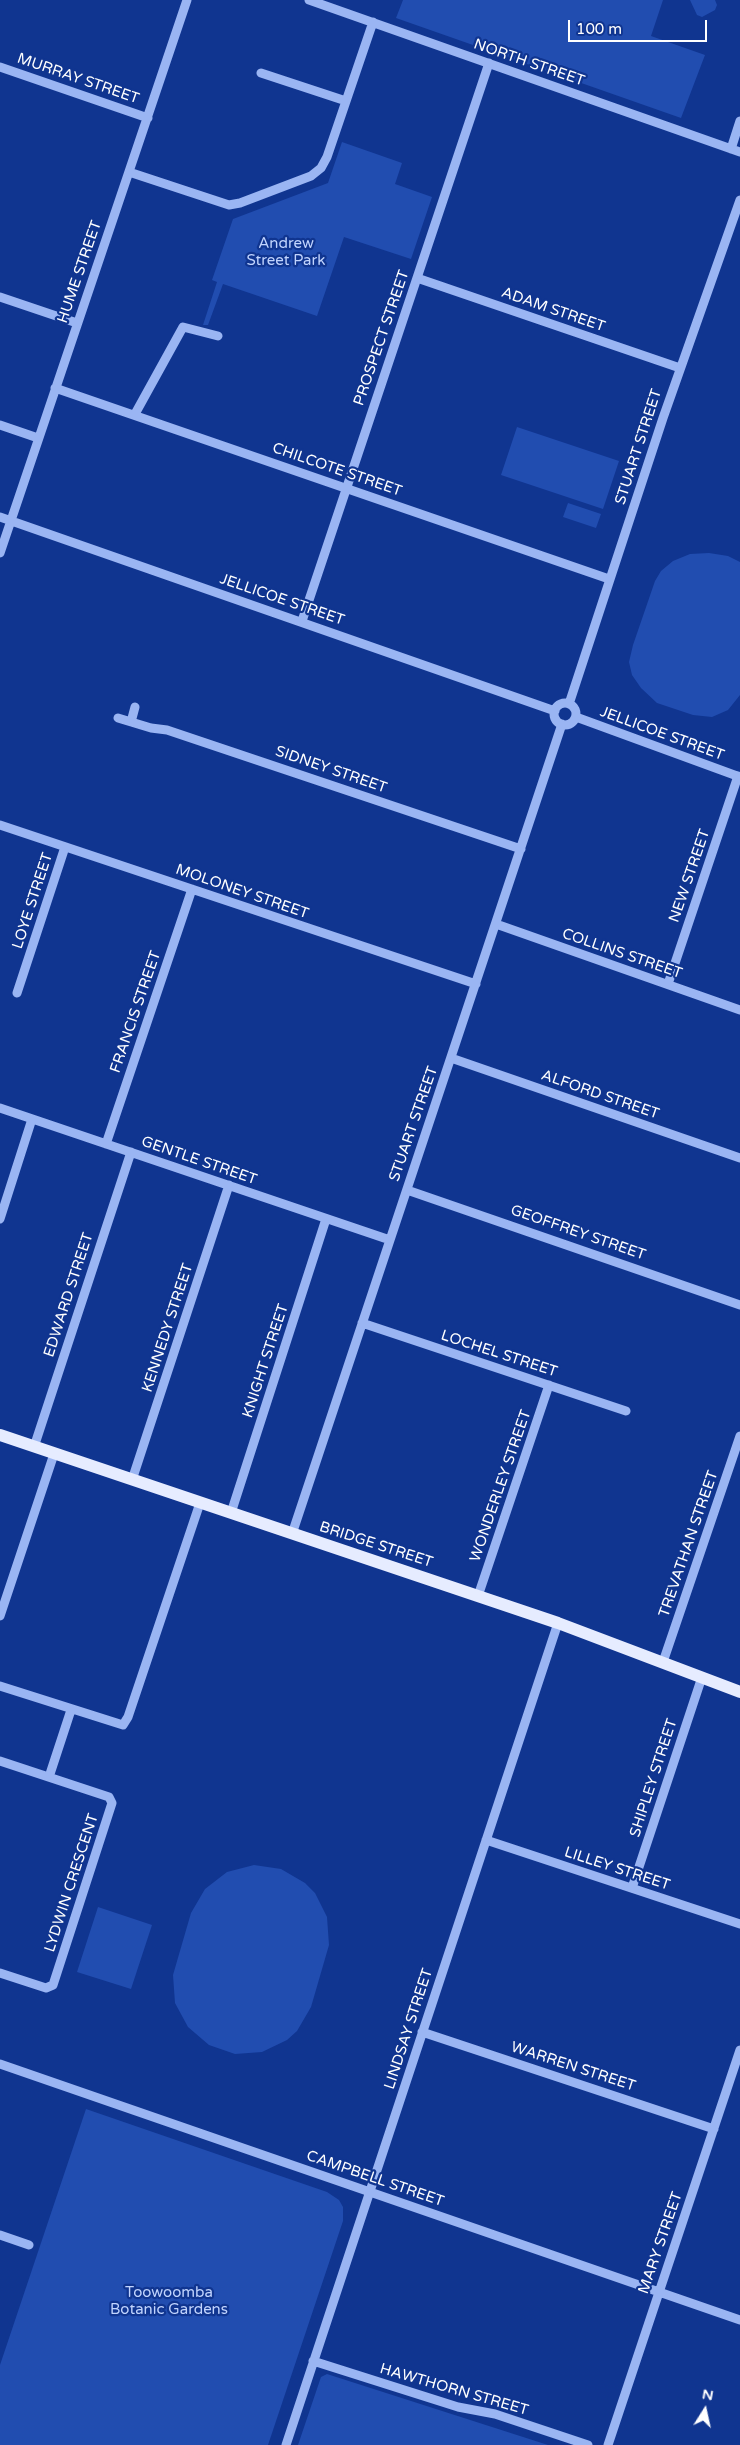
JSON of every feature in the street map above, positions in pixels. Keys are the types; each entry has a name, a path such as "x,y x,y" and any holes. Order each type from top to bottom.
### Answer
{"main road":[{"name":"BRIDGE STREET","path":"0,1435 558,1623 740,1692"}],"street":[{"name":"HUME STREET","path":"0,553 187,0"},
{"name":"NORTH STREET","path":"309,0 324,2 372,22 740,152"},
{"path":"129,172 220,204 240,204 305,179 316,172 327,157 372,22"},
{"name":"PROSPECT STREET","path":"302,621 489,63"},
{"name":"MURRAY STREET","path":"0,67 148,118"},
{"path":"261,73 346,101"},
{"path":"730,149 740,121"},
{"name":"STUART STREET","path":"569,704 680,368 740,200"},
{"name":"ADAM STREET","path":"417,278 680,368"},
{"path":"0,297 77,323"},
{"path":"135,414 183,327 218,336"},
{"name":"CHILCOTE STREET","path":"55,388 135,414 610,580"},
{"path":"0,425 38,438"},
{"name":"JELLICOE STREET","path":"0,517 555,711"},
{"path":"562,704 569,704 574,708 576,717 572,723 562,724 555,717 555,711 562,704"},
{"path":"131,722 135,707"},
{"name":"JELLICOE STREET","path":"576,717 739,777"},
{"name":"SIDNEY STREET","path":"118,718 167,730 521,849"},
{"name":"STUART STREET","path":"292,1534 562,724"},
{"name":"NEW STREET","path":"668,984 739,777"},
{"name":"MOLONEY STREET","path":"0,825 476,984"},
{"name":"LOYE STREET","path":"17,993 65,847"},
{"name":"FRANCIS STREET","path":"106,1144 192,889"},
{"name":"COLLINS STREET","path":"496,924 740,1010"},
{"name":"ALFORD STREET","path":"451,1058 740,1158"},
{"name":"GENTLE STREET","path":"0,1108 390,1240"},
{"path":"0,1219 32,1119"},
{"name":"EDWARD STREET","path":"34,1447 131,1152"},
{"name":"KENNEDY STREET","path":"132,1480 229,1186"},
{"name":"GEOFFREY STREET","path":"407,1190 740,1305"},
{"name":"KNIGHT STREET","path":"231,1513 326,1219"},
{"name":"LOCHEL STREET","path":"362,1323 626,1411"},
{"name":"WONDERLEY STREET","path":"478,1596 549,1385"},
{"name":"TREVATHAN STREET","path":"663,1662 740,1436"},
{"path":"0,1616 54,1454"},
{"path":"0,1686 123,1725 131,1709 200,1502"},
{"name":"LINDSAY STREET","path":"286,2445 368,2192 558,1623"},
{"name":"SHIPLEY STREET","path":"632,1888 702,1677"},
{"path":"49,1777 71,1710"},
{"name":"LYDWIN CRESCENT","path":"0,1761 109,1797 112,1803 53,1985 46,1988 0,1973"},
{"name":"LILLEY STREET","path":"486,1840 740,1924"},
{"name":"WARREN STREET","path":"422,2032 714,2129"},
{"name":"MARY STREET","path":"608,2445 740,2050"},
{"name":"CAMPBELL STREET","path":"0,2064 740,2320"},
{"path":"731,2077 740,2081"},
{"path":"0,2236 29,2245"},
{"name":"HAWTHORN STREET","path":"313,2361 458,2407 495,2414 588,2445"}],"green space":[{"path":"403,0 663,0 651,36 705,55 681,118 396,18"},
{"path":"690,0 715,0 717,5 715,10 702,17 697,15"},
{"name":"Andrew Street Park","path":"342,142 402,163 395,184 432,197 411,259 344,237 317,316 223,284 208,325 203,325 217,282 212,280 233,219 328,183"},
{"path":"517,427 619,461 603,509 501,475"},
{"path":"568,503 601,514 596,528 563,517"},
{"path":"709,553 728,556 740,562 740,695 728,710 712,717 693,715 657,703 641,688 632,675 629,662 655,581 661,571 673,561 690,554"},
{"path":"254,1865 281,1869 305,1883 315,1893 327,1917 329,1945 311,2007 297,2031 287,2040 262,2052 235,2054 209,2045 188,2027 175,2003 173,1975 191,1913 205,1889 227,1872"},
{"path":"98,1907 152,1925 131,1989 77,1972"},
{"name":"Toowoomba Botanic Gardens","path":"86,2109 327,2192 339,2200 343,2207 343,2221 268,2445 0,2445 0,2365"},
{"path":"327,2374 548,2445 298,2445 321,2377"}]}
